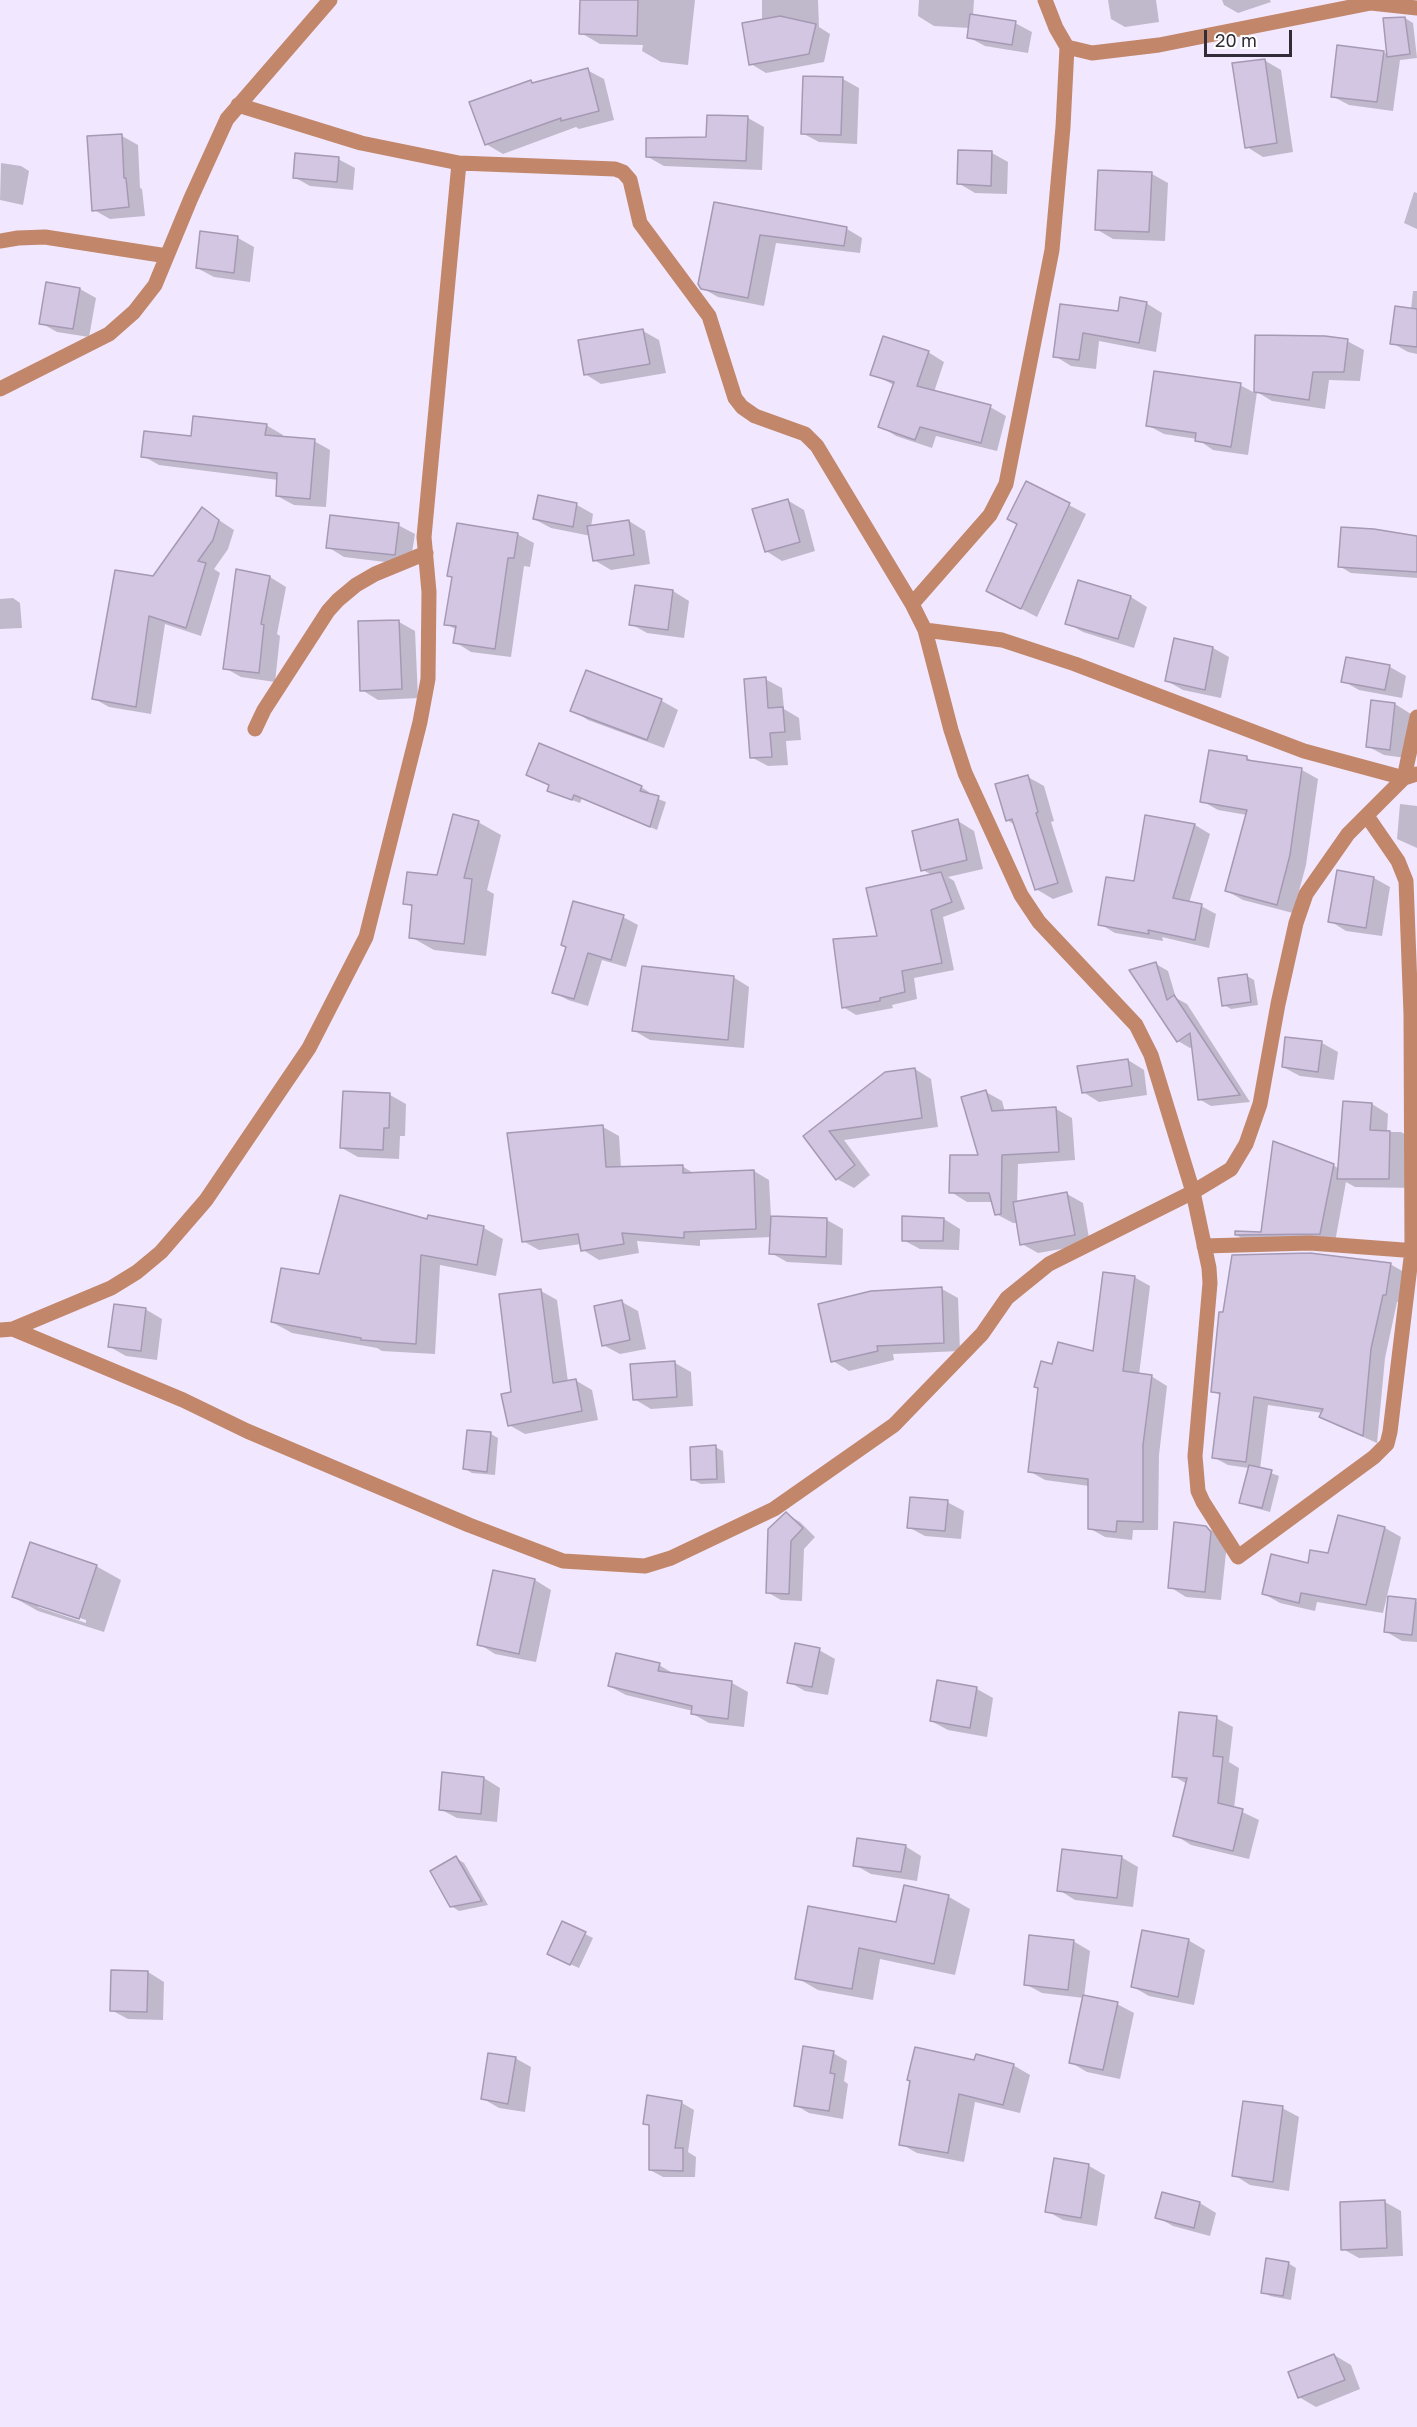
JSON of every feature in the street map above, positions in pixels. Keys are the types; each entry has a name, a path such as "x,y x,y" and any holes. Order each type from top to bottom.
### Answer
{"street":[{"path":"0,389 109,334 134,312 155,285 227,119 330,0"},
{"path":"912,604 990,515 1006,484 1052,250 1063,127 1067,47 1056,28 1045,0"},
{"path":"1067,47 1092,53 1159,45 1371,3 1401,3 1417,8"},
{"path":"238,105 361,143 459,163 615,169 622,172 630,180 640,223 709,316 735,398 742,407 755,416 805,435 817,446 912,604 925,630 951,730 965,773 1021,895 1039,922 1136,1025 1145,1040 1193,1192 1210,1283 1195,1456 1197,1484 1203,1502 1238,1557 1363,1466 1387,1444 1414,1251 1411,1014 1406,881 1398,861 1367,816"},
{"path":"6,1330 111,1288 137,1272 161,1252 206,1200 309,1048 366,937 420,722 428,679 429,592 424,537 459,163"},
{"path":"0,241 45,237 167,256"},
{"path":"255,729 264,710 328,611 338,600 356,585 375,574 426,554"},
{"path":"925,630 1002,640 1075,664 1304,751 1411,776"},
{"path":"6,1330 183,1400 247,1431 564,1561 645,1566 670,1558 774,1509 894,1425 982,1334 1007,1298 1049,1264 1193,1192 1232,1169 1246,1144 1260,1104 1278,1004 1296,923 1306,894 1348,834 1411,776 1417,717"},
{"path":"1204,1246 1310,1243 1414,1251"}],"building":[{"path":"580,0 638,0 637,36 579,34"},
{"path":"970,14 1016,21 1012,45 967,38"},
{"path":"780,16 816,24 809,54 749,65 742,23"},
{"path":"1405,17 1410,54 1387,57 1383,18"},
{"path":"1337,45 1384,51 1377,102 1331,97"},
{"path":"1265,59 1277,143 1245,148 1232,63"},
{"path":"588,68 599,111 561,121 561,118 485,145 469,102 531,80 532,83"},
{"path":"803,76 843,77 841,135 801,134"},
{"path":"707,115 748,116 746,161 646,157 646,138 706,137"},
{"path":"122,134 124,178 126,178 129,207 92,211 87,136"},
{"path":"958,150 992,151 991,186 957,184"},
{"path":"295,153 339,157 337,182 293,178"},
{"path":"1098,170 1152,172 1149,232 1095,230"},
{"path":"714,202 847,227 844,246 760,235 748,298 701,289 698,284"},
{"path":"200,231 238,236 234,273 196,268"},
{"path":"46,282 80,288 73,329 39,324"},
{"path":"1120,297 1147,302 1139,343 1083,333 1079,360 1053,357 1060,304 1118,311"},
{"path":"1395,306 1417,309 1417,347 1390,344"},
{"path":"643,329 650,364 584,375 578,340"},
{"path":"1255,335 1325,336 1348,339 1344,372 1313,372 1309,400 1254,392"},
{"path":"883,336 929,351 917,386 991,405 981,443 920,427 915,440 878,427 894,382 870,375"},
{"path":"1154,371 1241,383 1231,447 1195,441 1196,433 1146,426"},
{"path":"193,416 267,424 265,435 315,439 310,499 276,496 277,473 141,457 144,431 191,436"},
{"path":"1026,481 1070,503 1021,609 986,591 1017,524 1007,519"},
{"path":"538,495 577,503 573,527 533,519"},
{"path":"788,499 800,542 765,552 752,509"},
{"path":"202,507 219,520 213,540 198,561 206,563 186,628 149,616 136,707 92,699 115,570 153,576"},
{"path":"330,515 399,523 395,555 326,548"},
{"path":"629,520 634,555 593,561 587,526"},
{"path":"457,523 518,533 514,558 508,558 495,649 453,643 456,626 444,625 452,577 447,576"},
{"path":"1341,527 1374,529 1417,536 1417,572 1338,567"},
{"path":"236,569 270,576 261,624 264,625 259,673 223,669"},
{"path":"1078,580 1131,596 1118,639 1065,624"},
{"path":"635,585 673,590 668,630 629,625"},
{"path":"399,620 402,689 360,691 358,621"},
{"path":"1174,638 1213,647 1205,690 1165,681"},
{"path":"1346,657 1390,665 1385,690 1341,682"},
{"path":"586,670 662,699 647,740 570,711"},
{"path":"766,677 768,708 783,707 785,732 770,733 772,757 750,758 744,679"},
{"path":"1371,700 1395,703 1390,750 1366,747"},
{"path":"539,743 642,786 640,791 659,796 650,827 574,795 572,800 547,791 549,785 526,775"},
{"path":"1209,750 1247,756 1247,760 1302,768 1290,855 1277,905 1225,891 1247,810 1200,802"},
{"path":"1028,775 1038,812 1036,813 1058,883 1035,890 1012,819 1006,821 995,784"},
{"path":"453,814 479,821 464,878 472,879 464,944 409,938 412,905 403,904 407,872 437,875"},
{"path":"1145,815 1195,824 1173,898 1202,904 1195,940 1148,930 1149,934 1098,925 1106,877 1134,881"},
{"path":"958,819 967,860 921,871 912,831"},
{"path":"1337,870 1374,877 1366,928 1328,922"},
{"path":"941,872 952,902 931,910 942,963 902,971 905,992 880,998 880,1001 842,1008 833,939 877,936 866,888"},
{"path":"573,901 624,915 611,960 588,953 574,999 552,993 566,947 561,945"},
{"path":"1156,962 1167,1000 1174,995 1240,1095 1198,1100 1190,1033 1177,1042 1129,970"},
{"path":"642,966 734,976 728,1040 632,1031"},
{"path":"1247,974 1251,1002 1222,1006 1218,978"},
{"path":"1285,1037 1322,1041 1318,1072 1282,1067"},
{"path":"1128,1059 1132,1086 1082,1093 1077,1066"},
{"path":"915,1068 922,1118 829,1131 855,1165 836,1180 803,1136 885,1072"},
{"path":"986,1090 992,1111 1056,1107 1059,1152 1002,1155 1001,1214 995,1215 989,1193 949,1193 950,1155 978,1155 961,1097"},
{"path":"343,1091 390,1093 389,1128 384,1128 383,1150 340,1148"},
{"path":"1343,1101 1372,1103 1370,1130 1390,1131 1389,1179 1337,1179"},
{"path":"603,1125 606,1167 683,1165 683,1173 754,1170 756,1229 684,1232 684,1238 622,1233 624,1244 581,1251 578,1234 522,1242 507,1133"},
{"path":"1273,1141 1334,1164 1320,1234 1235,1235 1235,1231 1261,1232"},
{"path":"1067,1192 1075,1235 1020,1245 1013,1202"},
{"path":"340,1195 427,1219 428,1215 484,1226 477,1265 421,1255 416,1344 361,1340 361,1338 271,1322 281,1268 319,1274"},
{"path":"771,1216 827,1218 826,1257 769,1254"},
{"path":"902,1216 944,1218 943,1241 902,1241"},
{"path":"1310,1253 1391,1263 1386,1295 1383,1295 1371,1349 1363,1436 1319,1417 1323,1409 1254,1397 1246,1462 1212,1458 1220,1393 1211,1392 1219,1312 1223,1312 1232,1255"},
{"path":"1103,1272 1135,1276 1123,1371 1152,1375 1143,1445 1143,1522 1117,1521 1116,1532 1088,1529 1088,1479 1028,1472 1038,1388 1034,1387 1041,1361 1052,1364 1058,1342 1093,1351"},
{"path":"942,1287 944,1343 877,1346 878,1351 831,1362 818,1304 871,1291"},
{"path":"541,1289 553,1383 576,1379 582,1411 508,1426 501,1394 511,1392 499,1294"},
{"path":"622,1300 630,1340 602,1346 594,1306"},
{"path":"114,1304 146,1308 141,1351 108,1347"},
{"path":"675,1361 677,1397 633,1400 630,1364"},
{"path":"467,1430 491,1432 487,1472 463,1469"},
{"path":"716,1445 717,1479 691,1480 690,1447"},
{"path":"1249,1465 1272,1470 1262,1508 1239,1503"},
{"path":"910,1497 948,1500 945,1531 907,1528"},
{"path":"786,1512 803,1528 791,1541 789,1594 766,1593 768,1529"},
{"path":"1338,1515 1385,1527 1366,1605 1301,1593 1299,1603 1262,1594 1271,1554 1308,1563 1310,1550 1328,1553"},
{"path":"1174,1522 1206,1526 1211,1532 1205,1592 1168,1588"},
{"path":"30,1542 97,1565 79,1619 12,1597"},
{"path":"493,1570 535,1579 519,1654 477,1645"},
{"path":"1388,1596 1416,1599 1412,1635 1384,1632"},
{"path":"795,1643 820,1648 812,1687 787,1683"},
{"path":"616,1653 660,1663 658,1671 732,1681 728,1719 691,1714 692,1706 608,1686"},
{"path":"937,1680 977,1687 970,1728 930,1721"},
{"path":"1179,1712 1217,1716 1213,1756 1223,1757 1218,1803 1243,1809 1233,1851 1173,1836 1187,1778 1172,1777"},
{"path":"442,1772 484,1777 481,1814 439,1810"},
{"path":"857,1838 906,1845 901,1872 853,1866"},
{"path":"1062,1849 1122,1856 1117,1898 1057,1891"},
{"path":"456,1856 482,1901 450,1907 430,1871"},
{"path":"904,1885 949,1895 934,1964 859,1948 852,1989 795,1979 808,1906 896,1922"},
{"path":"562,1921 586,1932 570,1965 547,1954"},
{"path":"1142,1930 1189,1939 1178,1997 1131,1987"},
{"path":"1029,1935 1074,1940 1068,1990 1024,1985"},
{"path":"111,1970 148,1971 147,2012 110,2011"},
{"path":"1083,1995 1118,2002 1103,2070 1069,2063"},
{"path":"803,2046 834,2051 830,2073 835,2074 829,2111 794,2106"},
{"path":"915,2047 974,2060 976,2054 1014,2064 1003,2105 959,2094 948,2153 899,2145 910,2081 907,2080"},
{"path":"488,2053 516,2057 508,2104 481,2099"},
{"path":"647,2095 682,2101 675,2148 683,2148 683,2171 649,2170 649,2125 643,2124"},
{"path":"1243,2101 1283,2106 1273,2182 1232,2176"},
{"path":"1054,2158 1089,2164 1081,2218 1045,2212"},
{"path":"1162,2192 1200,2202 1194,2228 1155,2218"},
{"path":"1385,2200 1387,2248 1341,2250 1340,2202"},
{"path":"1266,2258 1289,2262 1283,2296 1261,2293"},
{"path":"1334,2354 1345,2380 1298,2398 1288,2372"}]}
